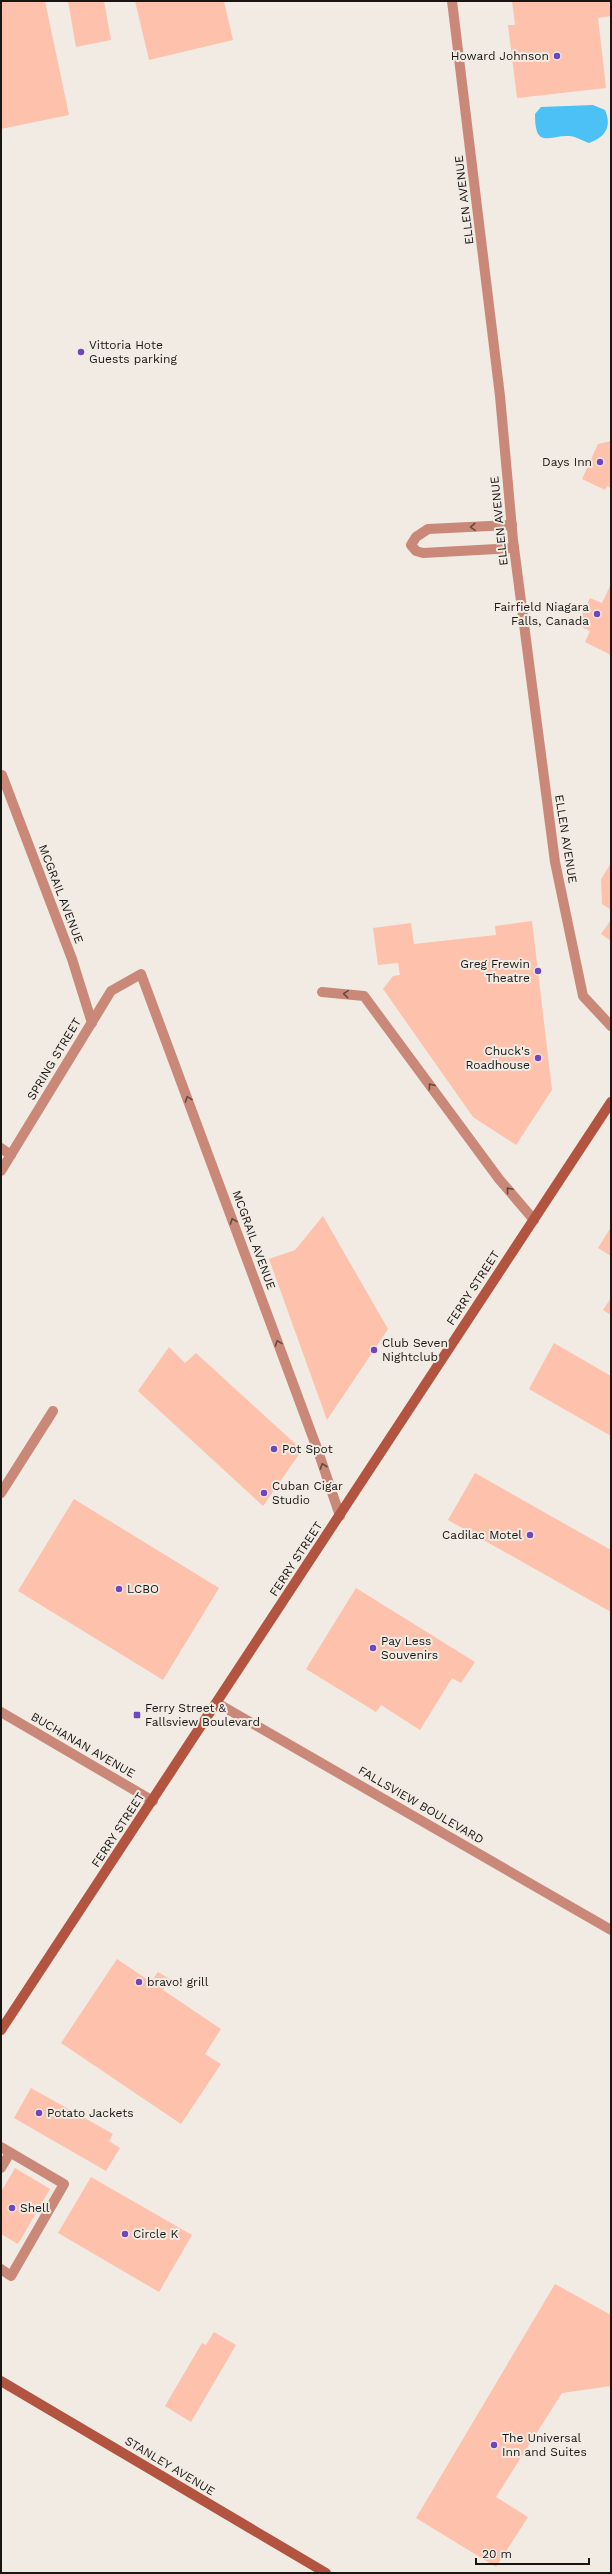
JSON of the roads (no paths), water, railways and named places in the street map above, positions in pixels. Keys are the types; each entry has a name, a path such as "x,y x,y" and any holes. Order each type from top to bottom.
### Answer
{"main road":[{"name":"FERRY STREET","path":"1,2030 611,1102"},
{"name":"STANLEY AVENUE","path":"1,2381 326,2573"}],"street":[{"name":"ELLEN AVENUE","path":"452,1 500,396 514,548 555,862 583,996 611,1026"},
{"path":"512,525 428,529 416,536 411,545 416,551 423,553 514,548"},
{"name":"MCGRAIL AVENUE","path":"2,775 72,959 92,1022"},
{"name":"MCGRAIL AVENUE","path":"141,974 310,1428 340,1516"},
{"name":"SPRING STREET","path":"1,1171 110,991 141,974"},
{"path":"322,992 364,996 499,1179 534,1220"},
{"path":"1,1148 11,1155"},
{"path":"1,1493 53,1411"},
{"name":"FALLSVIEW BOULEVARD","path":"217,1703 611,1930"},
{"name":"BUCHANAN AVENUE","path":"1,1712 152,1801"},
{"path":"1,2147 64,2184 11,2276 1,2269"},
{"path":"1,2168 10,2153"}],"water":[{"path":"593,105 605,110 607,116 608,121 606,130 600,138 589,143 571,136 549,138 540,137 536,125 535,114 541,107"}],"place":[{"name":"Howard Johnson","path":"557,56"},
{"name":"Vittoria Hote Guests parking","path":"81,352"},
{"name":"Days Inn","path":"600,462"},
{"name":"Fairfield Niagara Falls, Canada","path":"597,614"},
{"name":"Greg Frewin Theatre","path":"538,971"},
{"name":"Chuck's Roadhouse","path":"538,1058"},
{"name":"Club Seven Nightclub","path":"374,1350"},
{"name":"Pot Spot","path":"274,1449"},
{"name":"Cuban Cigar Studio","path":"264,1493"},
{"name":"Cadilac Motel","path":"530,1535"},
{"name":"LCBO","path":"119,1589"},
{"name":"Pay Less Souvenirs","path":"373,1648"},
{"name":"Ferry Street & Fallsview Boulevard","path":"137,1715"},
{"name":"bravo! grill","path":"139,1982"},
{"name":"Potato Jackets","path":"39,2113"},
{"name":"Shell","path":"12,2208"},
{"name":"Circle K","path":"125,2234"},
{"name":"The Universal Inn and Suites","path":"494,2445"}]}
